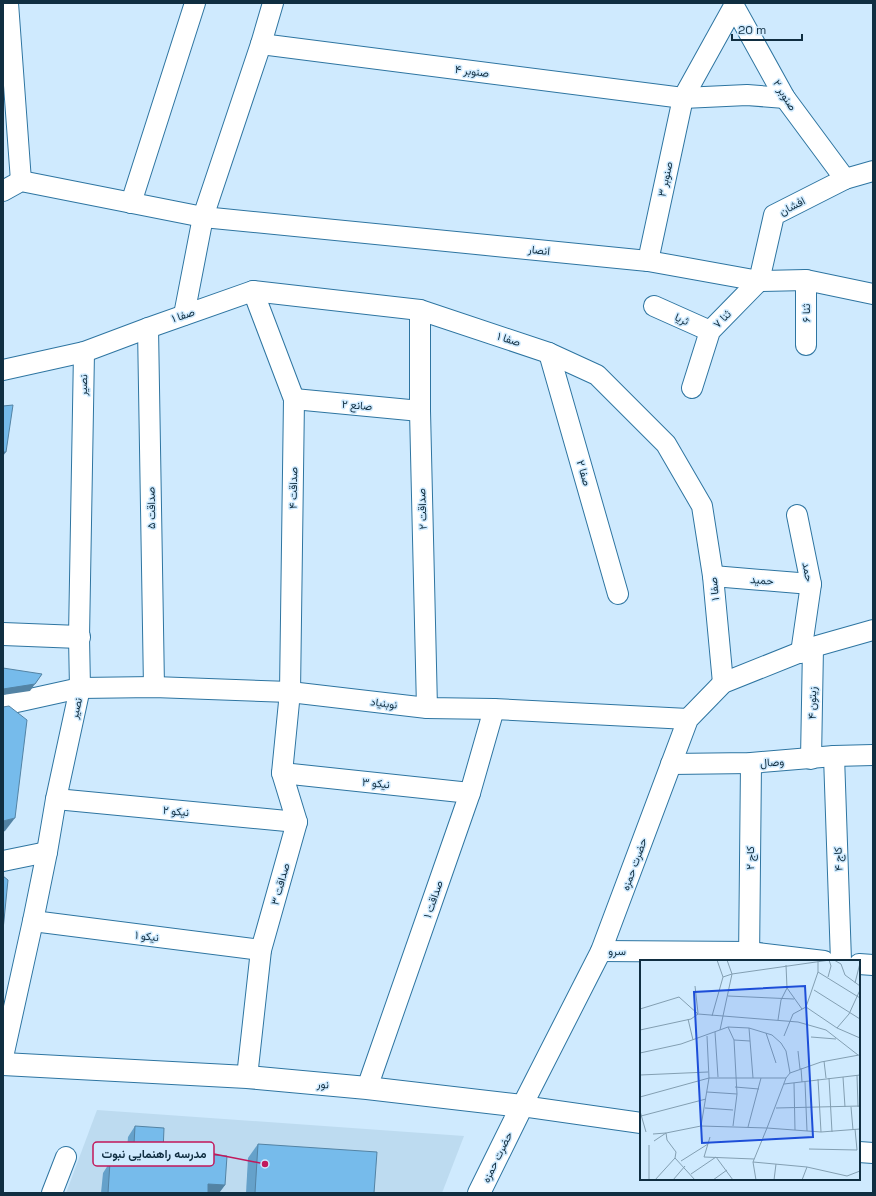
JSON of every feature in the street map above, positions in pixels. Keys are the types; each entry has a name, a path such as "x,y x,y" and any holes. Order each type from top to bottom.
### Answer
{"main road":[{"path":"3,634 79,637"},
{"name":"نور","path":"3,1064 247,1077 366,1088 522,1106"},
{"name":"حضرت حمزه","path":"479,1193 522,1106"}],"street":[{"path":"8,3 21,181"},
{"path":"131,203 195,3"},
{"path":"184,315 202,217 261,44 273,3"},
{"name":"صنوبر ۳","path":"648,261 682,98 734,4"},
{"name":"صنوبر ۲","path":"734,4 785,98 845,179"},
{"name":"صنوبر ۴","path":"261,44 682,98 747,95 785,98"},
{"path":"3,155 21,181"},
{"name":"افشان","path":"759,281 774,215 845,179 873,171"},
{"path":"3,191 21,181"},
{"name":"انصار","path":"21,181 202,217 648,261 759,281 806,280 873,294"},
{"name":"ثنا ۶","path":"806,280 806,345"},
{"name":"ثنا ۷","path":"692,388 710,331 759,281"},
{"name":"صفا ۱","path":"3,370 84,352 253,291 420,310 549,353 598,375 666,444 702,506 713,576 723,683"},
{"name":"صداقت ۴","path":"253,291 294,399 290,692"},
{"name":"ثریا","path":"654,306 710,331"},
{"name":"صداقت ۲","path":"420,310 420,411 428,708"},
{"name":"صداقت ۵","path":"148,328 154,687"},
{"name":"نصیر","path":"3,1057 33,922 56,799 80,688 79,637 84,352"},
{"name":"صفا ۲","path":"549,353 618,594"},
{"name":"صانع ۲","path":"294,399 420,411"},
{"name":"حمد","path":"797,515 811,584 807,650"},
{"name":"حمید","path":"713,576 811,584"},
{"name":"حضرت حمزه","path":"522,1106 602,951 688,719 723,683 807,650 873,630"},
{"name":"زیتون ۴","path":"807,650 811,759"},
{"name":"نوبنیاد","path":"3,705 80,688 154,687 290,692 428,708 494,709 688,719"},
{"path":"290,692 282,773 297,822"},
{"name":"صداقت ۱","path":"366,1088 470,793 494,709"},
{"name":"وصال","path":"671,764 751,763 834,756 873,755"},
{"name":"کاج ۴","path":"834,756 841,960"},
{"name":"کاج ۲","path":"750,957 751,763"},
{"name":"نیکو ۳","path":"282,773 470,793"},
{"name":"نیکو ۲","path":"56,799 297,822"},
{"name":"صداقت ۳","path":"247,1077 261,950 297,822"},
{"path":"3,861 47,852"},
{"name":"نیکو ۱","path":"33,922 261,950"},
{"name":"سرو","path":"602,951 806,960"},
{"path":"860,964 873,965"},
{"name":"نور","path":"522,1106 640,1123"},
{"path":"860,1152 873,1153"},
{"path":"52,1193 66,1157"}],"shaded area":[{"path":"97,1110 464,1136 442,1193 66,1193"}],"building":[{"path":"13,405 6,452 3,452 3,406"},
{"path":"3,668 42,674 35,684 3,689"},
{"path":"9,706 27,720 15,818 3,821 3,707"},
{"path":"3,876 8,880 3,930"},
{"path":"135,1126 164,1128 163,1152 227,1156 225,1185 208,1184 208,1193 108,1193 110,1162 133,1163"},
{"path":"258,1144 377,1152 374,1193 255,1193"}],"place":[{"name":"مدرسه راهنمایی نبوت","path":"265,1164"}]}
